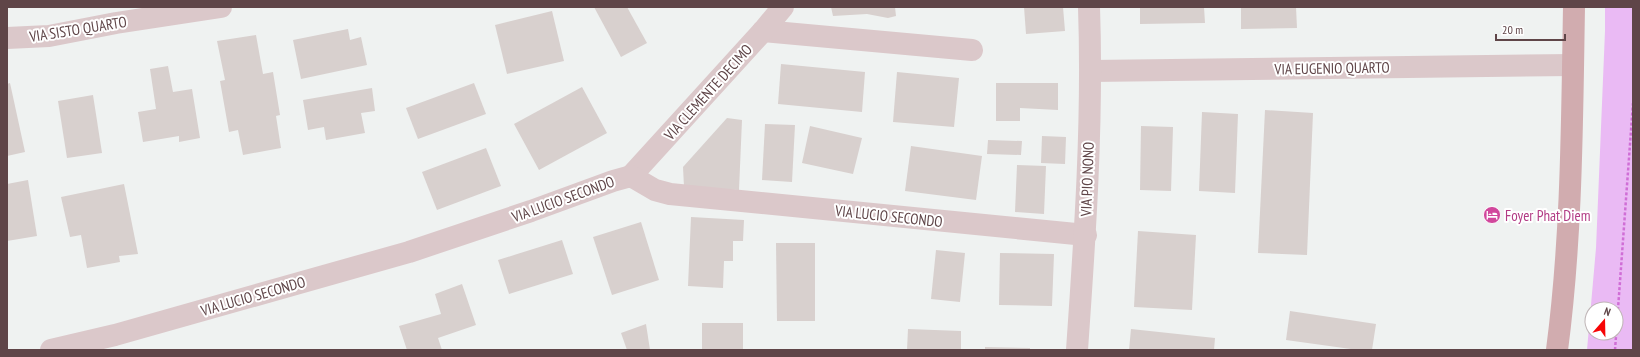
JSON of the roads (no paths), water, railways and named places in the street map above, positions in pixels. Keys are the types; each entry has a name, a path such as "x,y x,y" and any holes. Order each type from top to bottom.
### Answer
{"main road":[{"path":"1557,350 1565,279 1572,138 1574,7"}],"street":[{"name":"VIA SISTO QUARTO","path":"7,38 49,36 116,23 221,7"},
{"name":"VIA CLEMENTE DECIMO","path":"631,176 783,7"},
{"name":"VIA PIO NONO","path":"1077,350 1086,235 1091,71 1089,7"},
{"path":"763,31 972,50"},
{"name":"VIA EUGENIO QUARTO","path":"1091,71 1573,65"},
{"name":"VIA LUCIO SECONDO","path":"51,350 115,335 409,252 531,212 613,181 631,176 655,190 670,194 1086,235"}],"place":[{"name":"Foyer Phat Diem","path":"1492,215"}]}
